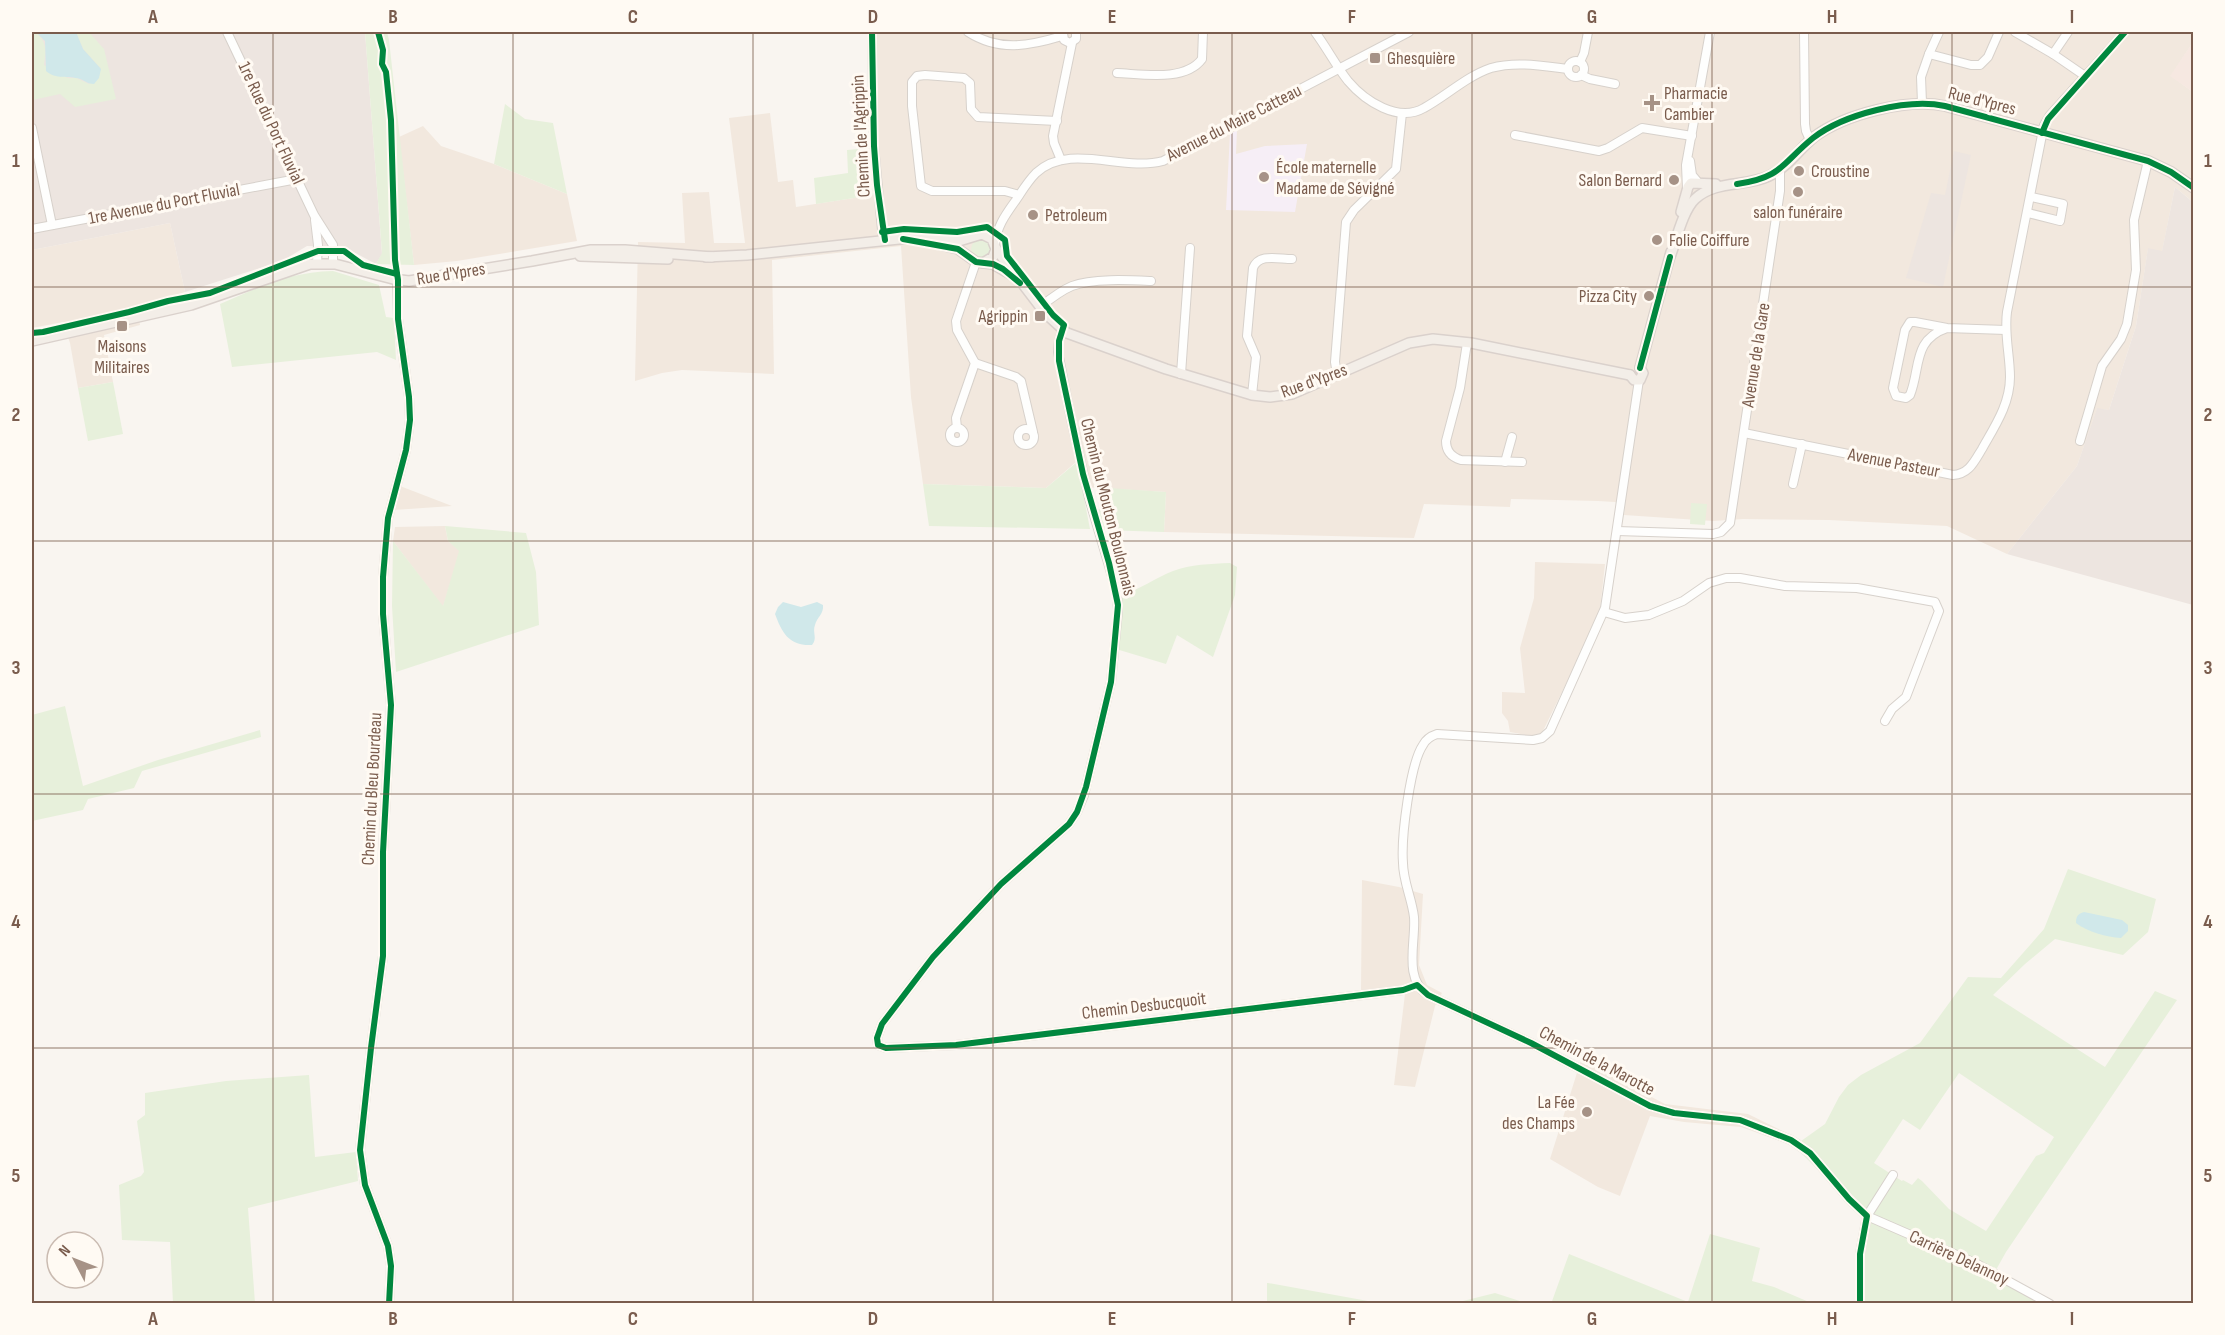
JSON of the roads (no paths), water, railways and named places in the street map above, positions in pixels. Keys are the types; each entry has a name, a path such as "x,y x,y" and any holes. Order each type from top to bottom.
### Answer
{"main road":[{"name":"Rue d'Ypres","path":"1700,194 1709,189 1765,178 1780,169 1810,140 1827,129 1851,119 1897,105 1922,103 1945,106 2148,161 2171,172 2193,188"},
{"name":"Rue d'Ypres","path":"1698,182 1737,184"},
{"path":"1640,368 1632,369 1630,375 1634,380 1639,381 1643,375 1640,368 1688,189 1691,183 1698,182 1702,188 1700,194 1690,204 1670,257"},
{"path":"1688,189 1692,196 1700,194"},
{"name":"Rue d'Ypres","path":"32,341 212,299 291,269 317,263 417,280 598,249 712,256 747,255 883,240 920,238 959,241 978,235"},
{"path":"978,235 991,238 996,247 991,259 976,260 967,246 978,235"},
{"name":"Rue d'Ypres","path":"903,239 949,246 962,251 976,260 1003,269 1022,285"},
{"name":"Rue d'Ypres","path":"996,247 1022,285 1062,331 1181,374 1252,395 1270,397 1287,395 1413,342 1433,339 1467,343 1630,375"}],"street":[{"name":"1re Rue du Port Fluvial","path":"227,32 314,215 333,244 333,264"},
{"name":"Chemin de l'Agrippin","path":"872,32 874,155 883,240"},
{"path":"968,32 991,43 1012,46 1036,44 1063,34 1065,41 1072,43"},
{"path":"996,247 1002,220 1019,195 1037,172 1061,160 1053,140 1076,32"},
{"path":"1117,74 1173,75 1196,65 1202,59 1203,32"},
{"path":"1316,32 1351,84 1382,107 1402,113 1422,110 1478,74 1494,68 1524,64 1568,69"},
{"name":"Avenue du Maire Catteau","path":"1061,160 1147,164 1162,161 1340,69 1393,35 1409,32"},
{"path":"1580,62 1588,32"},
{"path":"1688,189 1685,171 1710,32"},
{"path":"1804,32 1805,123 1810,140"},
{"path":"1922,103 1921,76 1939,32"},
{"path":"1929,54 1971,65 1980,65 1988,57 1999,32"},
{"path":"2015,32 2085,76"},
{"path":"2053,54 2068,32"},
{"path":"2042,133 2048,119 2125,32"},
{"path":"1568,69 1572,62 1580,62"},
{"path":"1580,62 1584,68 1581,75"},
{"path":"1568,69 1574,76 1581,75 1615,84"},
{"path":"1019,195 1009,191 932,191 923,188 919,182 912,82 921,75 964,78 970,83 971,109 978,117 1057,121"},
{"path":"1337,374 1335,362 1344,226 1350,214 1396,170 1402,113"},
{"path":"32,128 52,225"},
{"path":"1515,135 1599,151 1642,128 1692,136"},
{"name":"Avenue Pasteur","path":"1744,433 1948,474 1957,475 1966,471 1974,462 2003,412 2006,402 2010,376 2006,330 2007,312 2042,133"},
{"path":"1689,147 1690,171 1698,182"},
{"path":"2080,441 2102,366 2121,339 2127,324 2136,270 2134,220 2148,161"},
{"name":"Avenue de la Gare","path":"1617,531 1717,533 1727,526 1731,519 1780,191 1780,169"},
{"name":"1re Avenue du Port Fluvial","path":"32,229 297,179"},
{"path":"2028,213 2060,221 2064,204 2031,197"},
{"name":"1re Rue du Port Fluvial","path":"314,215 318,240 317,263"},
{"path":"978,235 1002,220"},
{"path":"1181,374 1190,248"},
{"path":"1252,395 1256,357 1247,336 1253,268 1260,259 1292,259"},
{"path":"976,260 956,321 957,330 975,363 1016,377 1021,381 1033,432"},
{"name":"Chemin du Bleu Bourdeau","path":"389,1304 391,1266 388,1246 365,1185 360,1150 372,1041 383,969 383,852 391,714 383,614 384,567 388,518 406,450 410,420 398,319 398,277"},
{"path":"1040,307 1058,294 1078,284 1152,281"},
{"path":"1947,328 1930,337 1922,348 1910,395 1906,398 1896,396 1893,388 1908,324 1915,322 1947,328 2006,330"},
{"name":"Chemin du Mouton Boulonnais","path":"877,1042 882,1024 939,951 1001,884 1069,824 1077,812 1086,787 1112,678 1118,604 1109,563 1085,482 1068,408 1058,352 1062,331"},
{"path":"1467,343 1458,398 1446,448 1454,457 1461,460 1522,462"},
{"path":"957,428 956,418 975,363"},
{"path":"1417,986 1413,972 1413,915 1404,874 1403,857 1406,813 1422,746 1431,736 1437,734 1522,740 1546,736 1604,612 1639,381"},
{"path":"1506,462 1512,437"},
{"path":"1793,484 1802,444"},
{"path":"1604,612 1625,618 1642,617 1674,605 1709,583 1726,578 1785,586 1857,588 1935,602 1938,611 1906,697 1892,709 1885,721"},
{"name":"Chemin Desbucquoit","path":"877,1042 880,1047 886,1048 956,1045 1403,990 1417,986"},
{"name":"Chemin de la Marotte","path":"1417,986 1428,995 1479,1017 1578,1066 1650,1106 1674,1113 1740,1120 1791,1140 1815,1158 1867,1216"},
{"path":"1860,1304 1860,1254 1867,1216 1893,1175"},
{"name":"Carrière Delannoy","path":"1867,1216 1975,1263 2050,1304"}],"water":[{"path":"36,32 76,32 83,49 101,69 99,78 92,84 76,78 50,74 46,71 45,41"},
{"path":"783,602 801,607 817,602 823,605 815,625 815,640 812,645 792,641 780,627 775,614"},
{"path":"2084,912 2122,920 2128,925 2128,931 2121,938 2092,931 2076,923 2078,916"}],"place":[{"name":"Ghesquière","path":"1375,58"},
{"name":"Pharmacie Cambier","path":"1652,103"},
{"name":"Croustine","path":"1799,171"},
{"name":"École maternelle Madame de Sévigné","path":"1264,177"},
{"name":"Salon Bernard","path":"1674,180"},
{"name":"salon funéraire","path":"1798,192"},
{"name":"Petroleum","path":"1033,215"},
{"name":"Folie Coiffure","path":"1657,240"},
{"name":"Pizza City","path":"1649,296"},
{"name":"Agrippin","path":"1040,316"},
{"name":"Maisons Militaires","path":"122,326"},
{"name":"La Fée des Champs","path":"1587,1112"}]}
